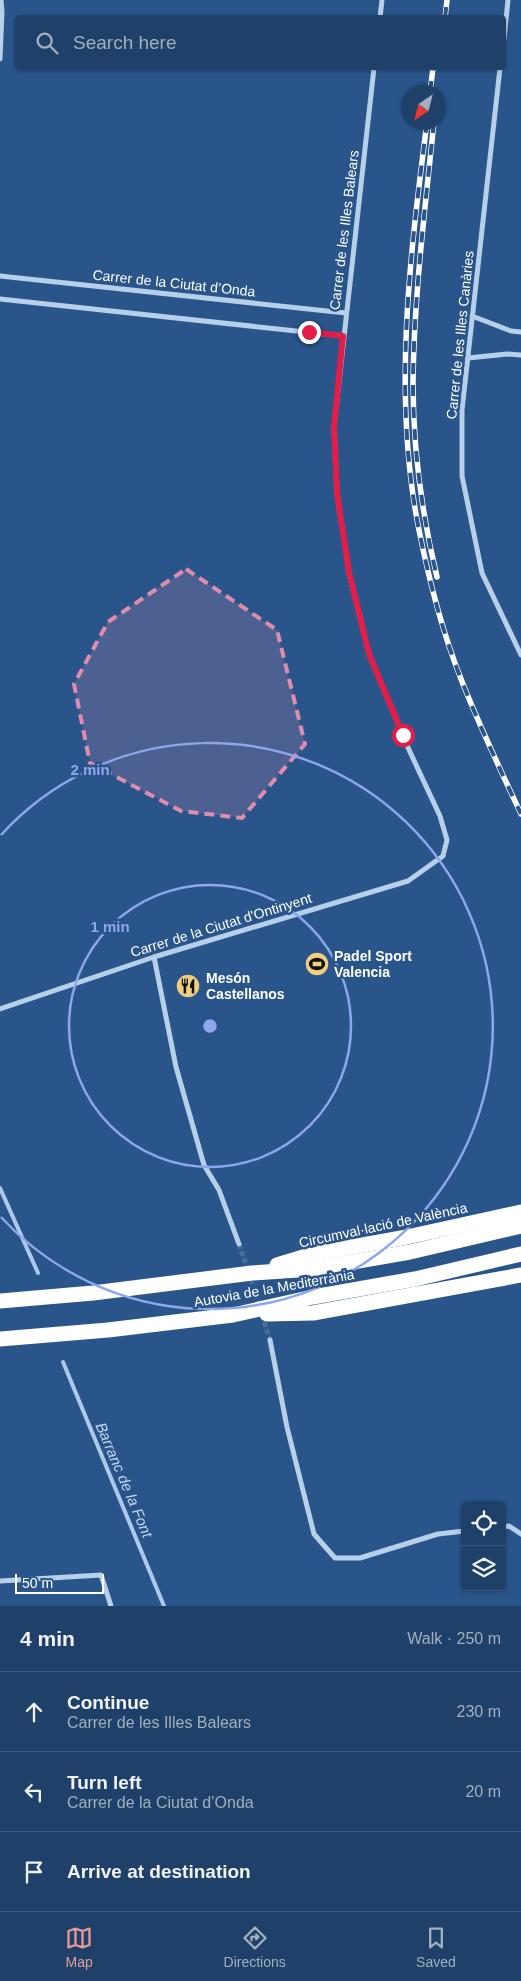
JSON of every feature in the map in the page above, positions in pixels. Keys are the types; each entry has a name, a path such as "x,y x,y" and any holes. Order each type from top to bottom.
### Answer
{"highway":[{"name":"Circumval·lació de València","path":"252,1273 313,1254 407,1237 521,1212"},
{"name":"Autovia de la Mediterrània","path":"0,1301 93,1293 252,1273 323,1267 410,1252 521,1226"},
{"name":"Autovia de la Mediterrània","path":"5,1339 108,1330 233,1315 313,1297 415,1279 521,1254"},
{"path":"233,1315 313,1313 521,1275"}],"street":[{"path":"0,59 1,0"},
{"path":"380,15 382,0"},
{"path":"506,20 508,0"},
{"name":"Carrer de les Illes Balears","path":"374,70 334,427 337,493 349,572 369,654 410,752 440,816 447,840 443,856"},
{"name":"Carrer de les Illes Canàries","path":"500,70 462,410 462,476 482,573 521,655"},
{"name":"Carrer de la Ciutat d’Onda","path":"0,276 346,313"},
{"path":"0,299 343,336"},
{"path":"472,316 511,331 521,332"},
{"path":"468,358 507,354 521,355"},
{"name":"Carrer de la Ciutat d'Ontinyent","path":"0,1009 154,957 408,882 443,856"},
{"path":"154,957 176,1067 204,1165 219,1190 239,1244"},
{"path":"270,1340 287,1427 314,1534 335,1558 360,1558 438,1534 461,1531"},
{"path":"506,1526 509,1526 521,1534"},
{"path":"0,1581 101,1575 111,1606"}],"highlighted area":[{"path":"186,569 277,630 305,744 242,818 181,811 90,763 74,684 108,622"}],"waterway":[{"name":"Barranc de la Font","path":"0,1188 38,1273"},
{"name":"Barranc de la Font","path":"63,1362 164,1606"}],"tunnel":[{"path":"239,1244 260,1307"},
{"path":"262,1315 270,1340"}],"railway":[{"path":"445,15 447,0"},
{"path":"431,85 433,70"},
{"path":"426,130 415,223 406,326 406,429 411,479 427,568 448,642 475,713 521,814"},
{"path":"433,130 418,285 413,406 419,481 437,577"}],"place":[{"name":"Padel Sport Valencia","path":"317,964"},
{"name":"Mesón Castellanos","path":"188,986"}],"route":[{"path":"309,332 343,336 334,427 337,493 349,572 369,654 403,735"}]}
